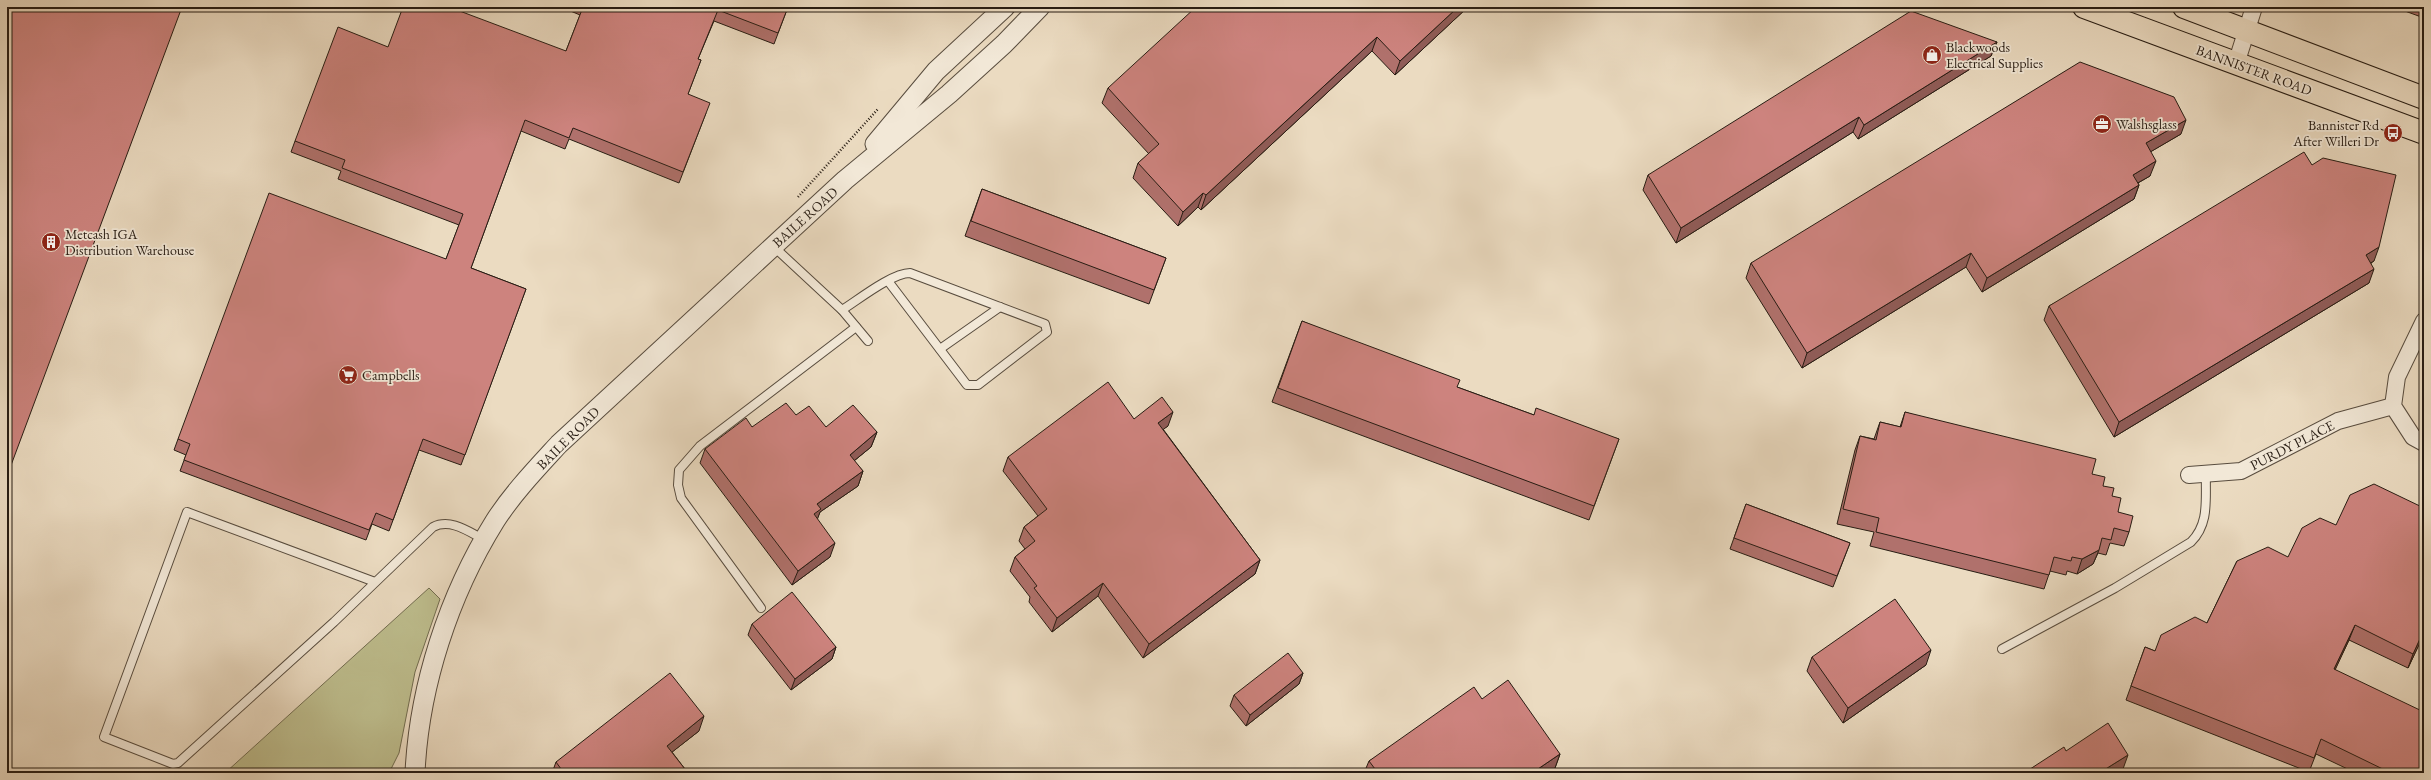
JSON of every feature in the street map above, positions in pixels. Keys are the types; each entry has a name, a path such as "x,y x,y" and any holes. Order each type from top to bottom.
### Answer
{"main road":[{"name":"BANNISTER ROAD","path":"2084,7 2424,133"},
{"path":"2184,7 2424,98"}],"street":[{"name":"BAILE ROAD","path":"845,180 936,71 1005,7"},
{"path":"1005,7 1022,25"},
{"name":"BAILE ROAD","path":"415,773 426,690 442,634 471,562 496,520 526,479 559,444 773,246 845,180 949,94 1040,7"},
{"path":"2236,64 2254,7"},
{"path":"2424,321 2397,377 2393,406 2413,437 2424,443"},
{"name":"PURDY PLACE","path":"2189,475 2241,471 2338,421 2393,406"}],"lane":[{"path":"773,246 842,310 868,341"},
{"path":"842,310 888,281 899,275 910,273 1045,324 1047,332 978,385 967,385 888,281"},
{"path":"940,349 1000,307"},
{"path":"761,608 685,506 678,485 680,470 687,458 700,446 856,327"},
{"path":"2002,649 2115,588 2191,542 2200,533 2205,521 2206,473"},
{"path":"375,582 187,512 104,737 173,764 178,763 375,582 433,527 440,523 451,524 484,540"}],"green space":[{"path":"429,588 440,599 415,672 399,753 389,773 225,773"}],"building":[{"name":"Metcash IGA Distribution Warehouse","path":"7,7 182,7 7,476"},
{"path":"403,7 449,7 566,51 583,7 788,7 778,33 718,10 698,59 701,60 688,94 710,103 683,172 573,128 569,138 525,120 471,268 526,289 465,455 423,439 393,520 376,513 369,530 184,460 190,444 178,439 269,193 446,259 463,214 342,168 345,160 295,141 338,27 388,47"},
{"path":"1196,7 1458,7 1400,61 1377,37 1206,195 1203,193 1183,212 1138,163 1159,144 1108,88"},
{"path":"1911,11 1997,42 1864,125 1859,117 1681,228 1648,175"},
{"path":"2080,62 2174,97 2186,120 2146,143 2156,161 2133,175 2139,185 1987,278 1971,253 1807,353 1751,263"},
{"path":"2304,152 2312,165 2323,158 2396,175 2379,247 2366,255 2374,269 2119,422 2049,306"},
{"path":"982,189 1166,258 1154,290 971,221"},
{"path":"1302,321 1460,380 1457,387 1534,415 1536,408 1619,439 1594,506 1278,388"},
{"path":"1108,382 1134,419 1162,397 1173,412 1158,423 1260,560 1149,644 1103,583 1057,618 1034,588 1037,586 1015,557 1035,541 1024,527 1047,509 1008,457"},
{"path":"786,403 796,415 809,406 826,427 853,405 877,432 850,455 863,471 817,504 821,509 814,514 835,543 798,571 705,449 746,418 752,427"},
{"path":"1905,412 2096,459 2092,474 2105,477 2103,486 2114,488 2112,496 2121,498 2118,512 2133,516 2129,532 2114,528 2111,540 2102,538 2099,550 2082,559 2072,557 2071,561 2054,557 2049,575 1876,532 1879,518 1843,509 1860,436 1876,440 1880,422 1901,427"},
{"path":"2374,484 2424,508 2424,630 2413,654 2355,625 2334,669 2424,712 2424,773 2391,773 2321,739 2314,758 2131,686 2145,647 2155,651 2161,635 2195,617 2207,623 2237,561 2268,547 2288,557 2302,528 2320,518 2336,525 2350,495"},
{"path":"1746,504 1850,543 1837,576 1734,538"},
{"path":"792,592 836,647 795,679 752,624"},
{"path":"1895,599 1931,650 1848,708 1812,657"},
{"path":"1288,653 1303,673 1250,715 1234,695"},
{"path":"670,673 704,716 667,746 688,773 564,773 556,762"},
{"path":"1508,680 1560,754 1535,771 1536,773 1378,773 1369,761 1474,687 1482,699"},
{"path":"2108,723 2128,755 2104,770 2106,773 2024,773 2064,747 2066,751"}],"place":[{"name":"Blackwoods Electrical Supplies","path":"1932,55"},
{"name":"Walshsglass","path":"2102,124"},
{"name":"Bannister Rd After Willeri Dr","path":"2393,133"},
{"name":"Metcash IGA Distribution Warehouse","path":"51,242"},
{"name":"Campbells","path":"348,375"}]}
